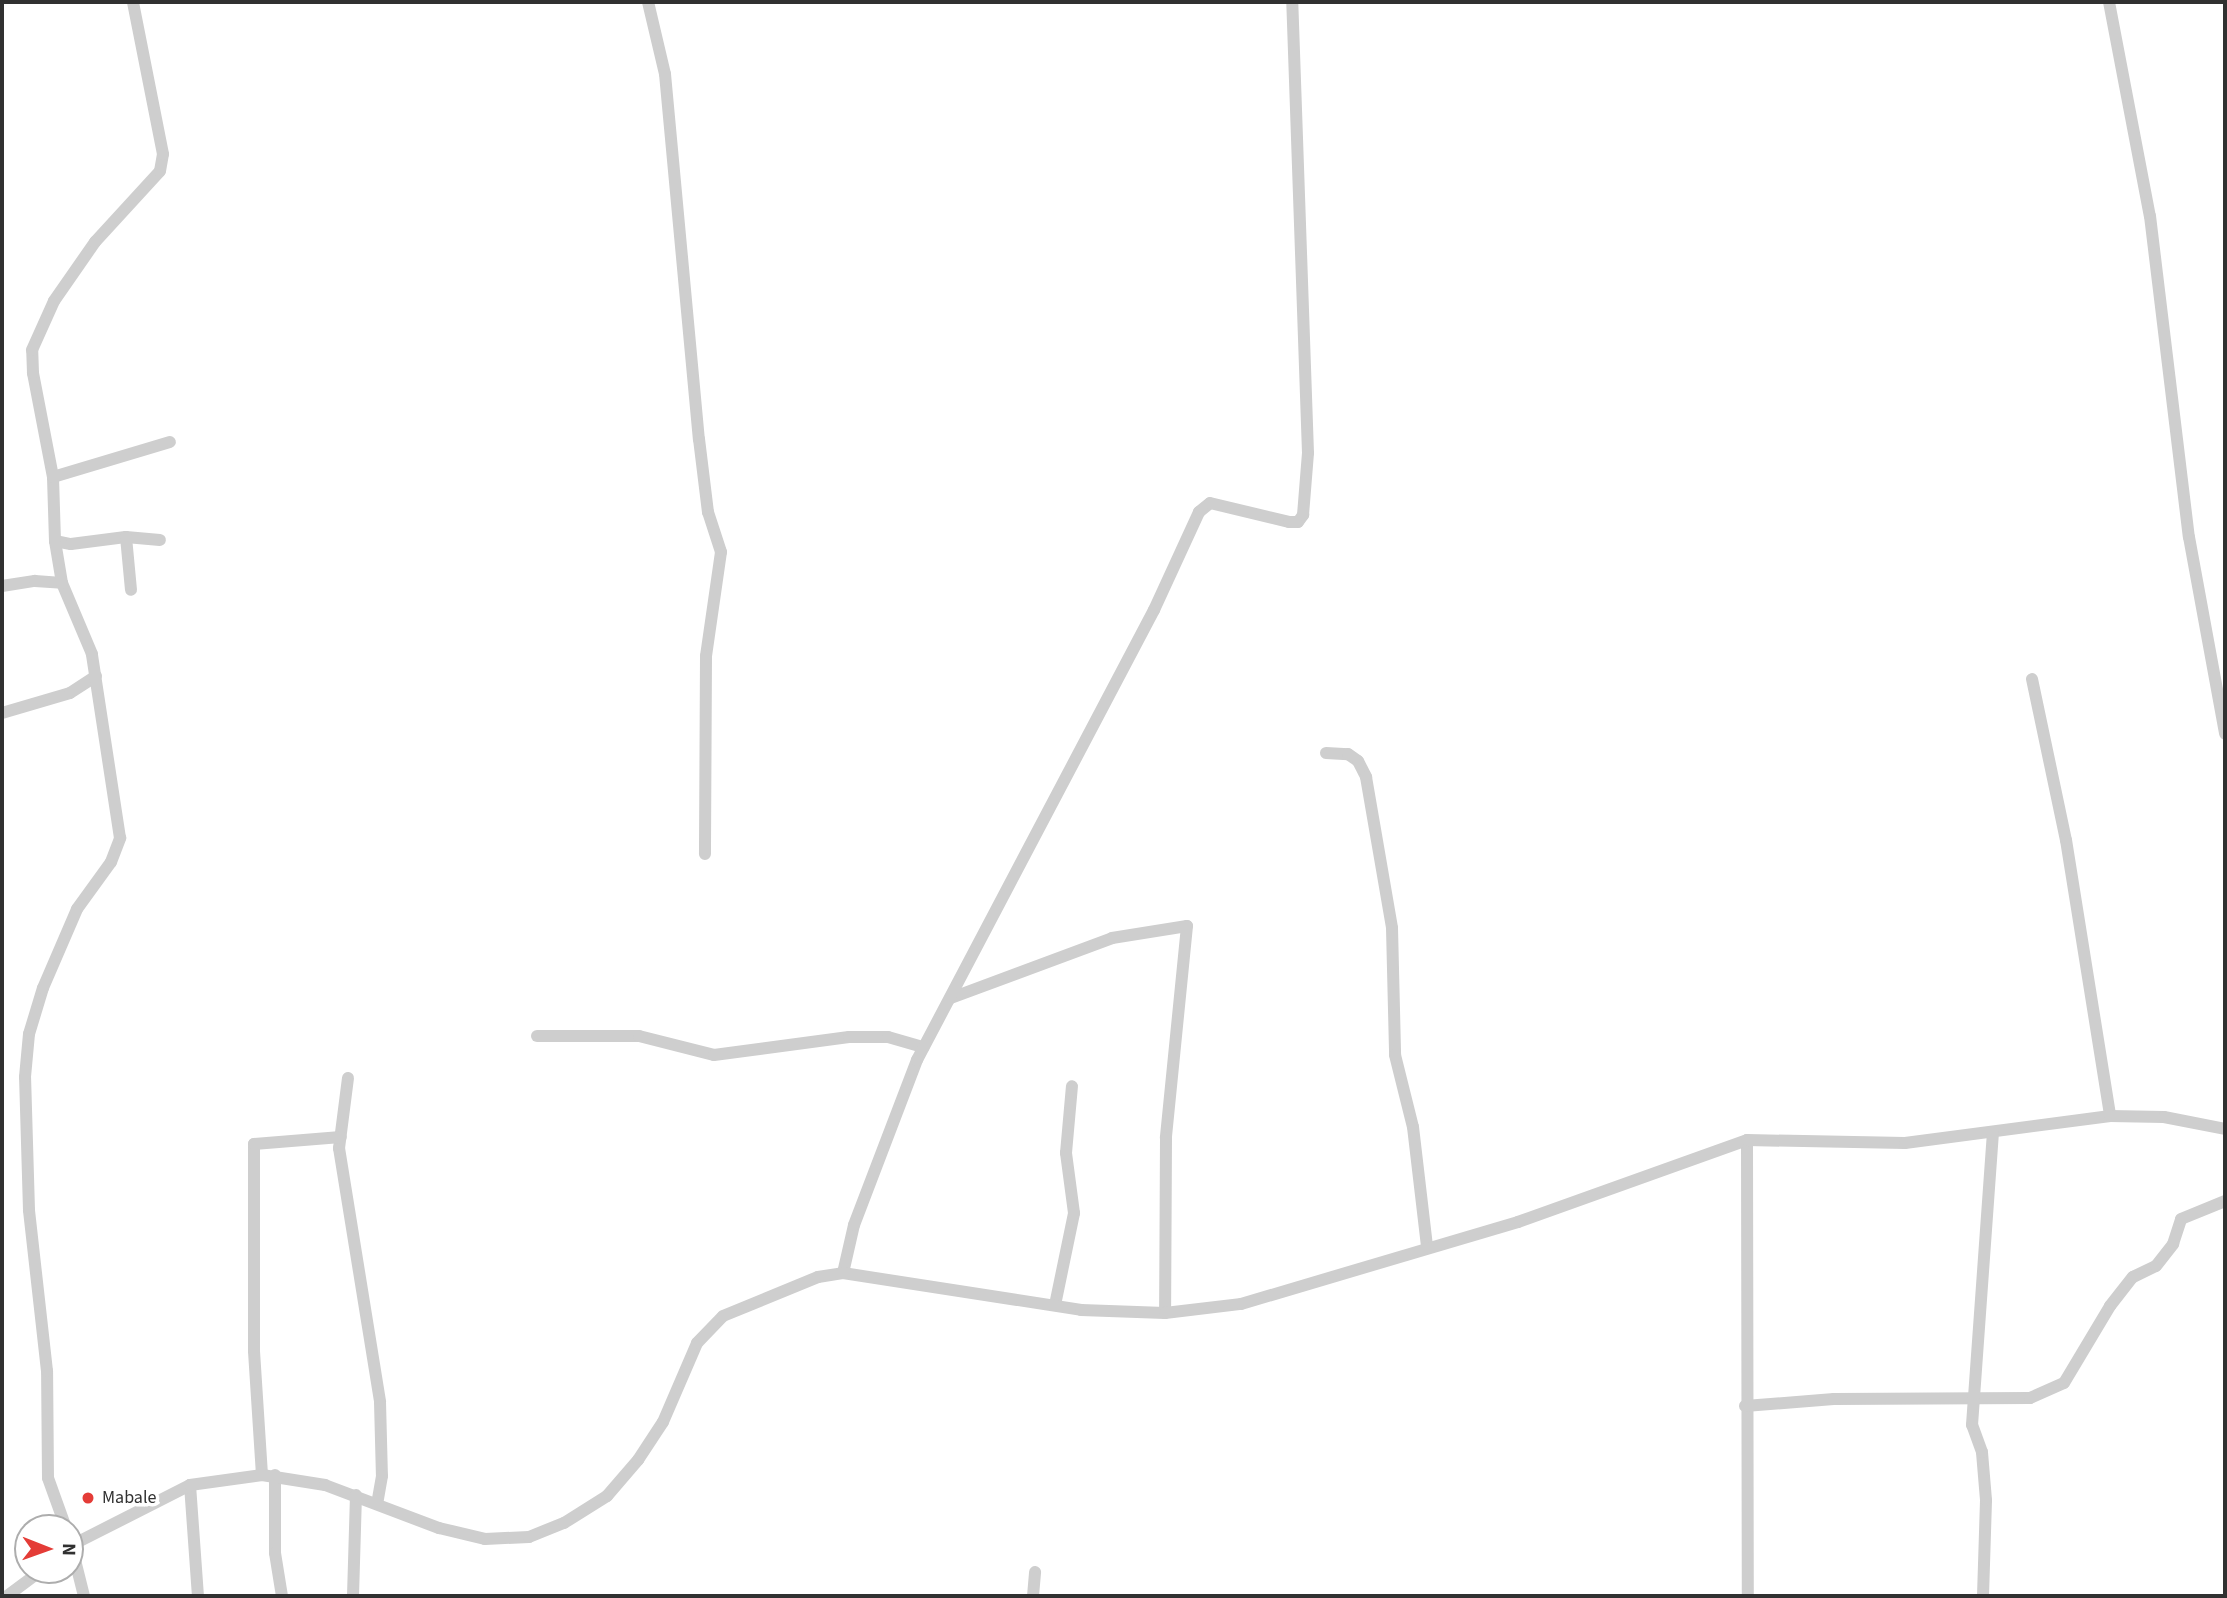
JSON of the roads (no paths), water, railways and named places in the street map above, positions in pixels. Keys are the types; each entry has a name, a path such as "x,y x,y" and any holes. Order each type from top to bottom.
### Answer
{"street":[{"path":"61,1514 48,1478 47,1371 29,1210 24,1077 29,1034 43,988 77,909 111,862 120,838 92,654 62,583 55,541 53,477 33,373 32,350 54,300 95,242 160,171 163,154 133,2"},
{"path":"648,2 665,74 708,512 721,552 706,656 705,854"},
{"path":"843,1273 854,1225 924,1046 1154,610 1202,507 1210,503 1289,523 1303,515 1308,453 1292,2"},
{"path":"2109,2 2150,216 2189,537 2225,734"},
{"path":"53,477 170,442"},
{"path":"55,541 71,544 126,537 160,540"},
{"path":"126,537 131,590"},
{"path":"2,586 62,583"},
{"path":"2,713 70,693 96,676"},
{"path":"2032,679 2066,841 2069,881 2110,1116"},
{"path":"1326,753 1348,754 1357,761 1366,777 1392,928 1395,1055 1413,1127 1427,1246"},
{"path":"951,998 1112,938 1187,926 1166,1138 1165,1313"},
{"path":"537,1036 639,1036 714,1055 849,1037 888,1037 924,1046"},
{"path":"348,1078 341,1137 380,1402 382,1476 377,1503"},
{"path":"1055,1305 1074,1213 1066,1153 1072,1086"},
{"path":"84,1538 190,1485 268,1475 355,1495 439,1528 485,1539 529,1537 565,1523 607,1496 638,1460 663,1422 697,1343 723,1316 789,1287 843,1273 1055,1305 1165,1313 1241,1304 1427,1246 1518,1222 1746,1140 1905,1143 2110,1116 2164,1117 2225,1129"},
{"path":"1983,1596 1987,1522 1982,1452 1972,1425 1993,1133"},
{"path":"282,1596 254,1351 254,1144 341,1137"},
{"path":"1746,1140 1745,1406 1748,1596"},
{"path":"1745,1406 1974,1396 2030,1398 2064,1383 2110,1306 2133,1277 2155,1266 2173,1244 2181,1219 2225,1201"},
{"path":"190,1485 198,1596"},
{"path":"353,1596 355,1495"},
{"path":"1033,1596 1035,1572"},
{"path":"7,1596 23,1584"}],"place":[{"name":"Mabale","path":"88,1498"}]}
